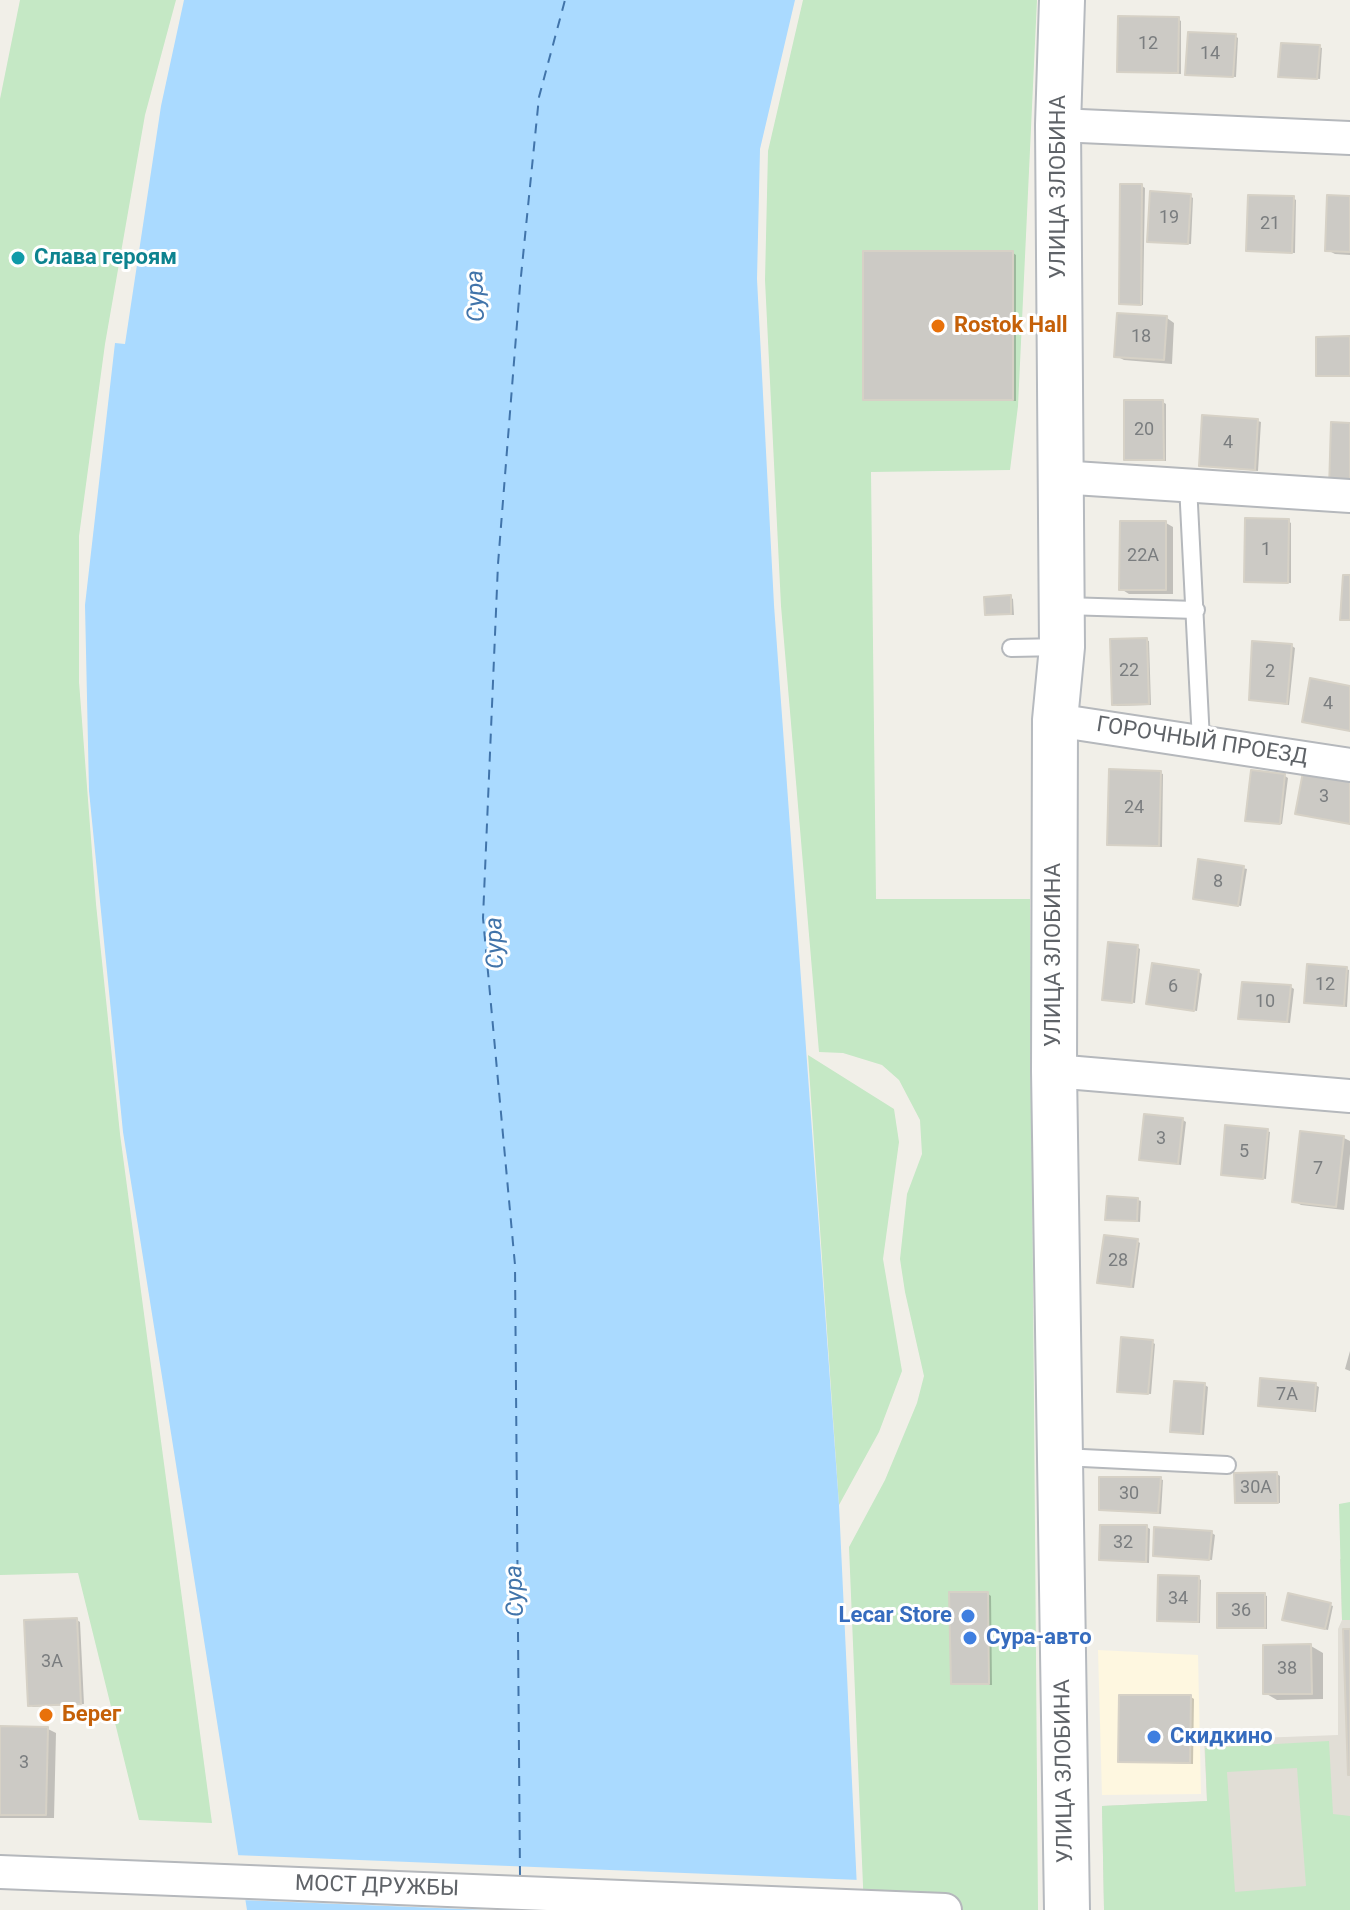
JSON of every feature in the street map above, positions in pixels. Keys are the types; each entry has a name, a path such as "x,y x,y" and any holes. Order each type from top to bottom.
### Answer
{"main road":[{"name":"УЛИЦА ЗЛОБИНА","path":"1062,0 1058,125 1061,626 1055,720 1054,1071 1067,1910"}],"street":[{"path":"1058,125 1350,138"},
{"path":"1059,477 1350,496"},
{"name":"ГОРОЧНЫЙ ПРОЕЗД","path":"1055,720 1350,765"},
{"path":"1054,1071 1350,1096"},
{"name":"МОСТ ДРУЖБЫ","path":"0,1872 932,1909"}],"lane":[{"path":"1188,485 1201,741"},
{"path":"1011,648 1061,626 1196,610"},
{"path":"1062,1457 1227,1465"}],"shaded area":[{"path":"1350,1558 1350,1910 1104,1910 1102,1806 1207,1801 1204,1740 1338,1735 1338,1629 1342,1620 1340,1559"},
{"path":"1098,1650 1198,1655 1201,1794 1102,1795"}],"green space":[{"path":"20,0 176,0 145,115 105,344 79,536 79,682 96,904 120,1134 212,1823 139,1820 78,1573 0,1575 0,99"},
{"path":"803,0 1037,0 1018,406 1010,470 871,472 876,899 1030,899 1038,1910 864,1910 849,1547 885,1480 917,1403 924,1376 900,1259 907,1194 922,1154 920,1120 899,1080 882,1065 843,1053 819,1052 781,606 765,280 768,151"},
{"path":"808,1055 894,1109 899,1142 883,1259 902,1371 879,1432 839,1505"},
{"path":"1350,1502 1350,1620 1342,1620 1339,1504"},
{"path":"1329,1741 1333,1814 1350,1816 1350,1910 1104,1910 1102,1806 1207,1801 1205,1748","holes":["1297,1768 1306,1886 1235,1892 1227,1772"]}],"water":[{"name":"Сура","path":"184,0 795,0 760,149 757,279 774,605 839,1505 858,1910 247,1910 123,1132 89,791 85,605 115,343 125,344 161,106"}],"pier":[{"path":"234,1855 860,1880 862,1910 486,1910 241,1900"}],"building":[{"path":"1118,16 1179,17 1178,73 1117,72"},
{"path":"1188,32 1236,34 1233,77 1185,75"},
{"path":"1281,43 1320,45 1317,79 1278,77"},
{"path":"1120,184 1142,184 1141,305 1119,304"},
{"path":"1150,191 1191,194 1188,244 1147,242"},
{"path":"1248,195 1294,196 1292,253 1246,251"},
{"path":"1327,195 1350,196 1350,252 1325,251"},
{"name":"Rostok Hall","path":"863,251 1013,251 1013,400 863,400"},
{"path":"1117,313 1167,316 1164,360 1114,357"},
{"path":"1350,336 1350,376 1316,376 1316,337"},
{"path":"1124,400 1163,400 1164,460 1124,460"},
{"path":"1202,415 1258,419 1255,470 1199,466"},
{"path":"1331,422 1350,423 1350,486 1329,489"},
{"path":"1245,518 1289,519 1288,583 1244,582"},
{"path":"1120,521 1166,521 1166,590 1119,590"},
{"path":"1343,575 1350,575 1350,620 1340,620"},
{"path":"1011,595 1011,614 985,615 984,597"},
{"path":"1147,638 1149,704 1112,705 1110,639"},
{"path":"1252,641 1292,644 1287,704 1249,700"},
{"path":"1310,678 1350,686 1350,731 1302,722"},
{"path":"1109,769 1161,771 1159,846 1107,845"},
{"path":"1251,770 1285,774 1280,824 1245,821"},
{"path":"1303,772 1350,781 1350,824 1295,814"},
{"path":"1198,859 1244,866 1238,906 1193,899"},
{"path":"1108,942 1138,945 1132,1003 1102,1000"},
{"path":"1152,963 1199,970 1194,1011 1146,1004"},
{"path":"1307,964 1347,967 1344,1006 1304,1003"},
{"path":"1242,982 1291,985 1287,1022 1238,1019"},
{"path":"1144,1114 1183,1118 1178,1164 1139,1160"},
{"path":"1225,1125 1268,1129 1263,1179 1221,1175"},
{"path":"1300,1131 1344,1136 1336,1207 1292,1202"},
{"path":"1107,1196 1138,1198 1137,1221 1105,1220"},
{"path":"1104,1235 1138,1239 1131,1287 1097,1283"},
{"path":"1121,1337 1153,1340 1148,1394 1117,1392"},
{"path":"1260,1378 1316,1383 1314,1411 1258,1406"},
{"path":"1174,1381 1205,1383 1201,1434 1170,1432"},
{"path":"1277,1472 1278,1503 1235,1503 1234,1473"},
{"path":"1099,1477 1161,1477 1158,1513 1099,1510"},
{"path":"1100,1525 1147,1525 1146,1562 1099,1560"},
{"path":"1154,1527 1212,1531 1209,1560 1153,1556"},
{"path":"1158,1575 1199,1576 1198,1622 1157,1621"},
{"name":"Сура-авто","path":"949,1592 988,1592 989,1684 951,1684"},
{"path":"1217,1593 1265,1593 1265,1628 1217,1628"},
{"path":"1288,1593 1331,1603 1325,1629 1282,1620"},
{"path":"77,1618 81,1704 28,1706 24,1620"},
{"path":"1343,1629 1350,1629 1350,1775 1348,1775"},
{"path":"1311,1644 1312,1694 1263,1694 1263,1645"},
{"path":"1119,1695 1191,1695 1190,1763 1118,1762"},
{"path":"0,1726 48,1727 46,1815 0,1815"}],"ferry route":[{"path":"520,1876 515,1265 483,918 498,564 520,286 539,97 565,0"}],"place":[{"name":"Слава героям","path":"18,258"},
{"name":"Rostok Hall","path":"938,326"},
{"name":"Lecar Store","path":"968,1616"},
{"name":"Сура-авто","path":"970,1638"},
{"name":"Берег","path":"46,1715"},
{"name":"Скидкино","path":"1154,1737"}]}
